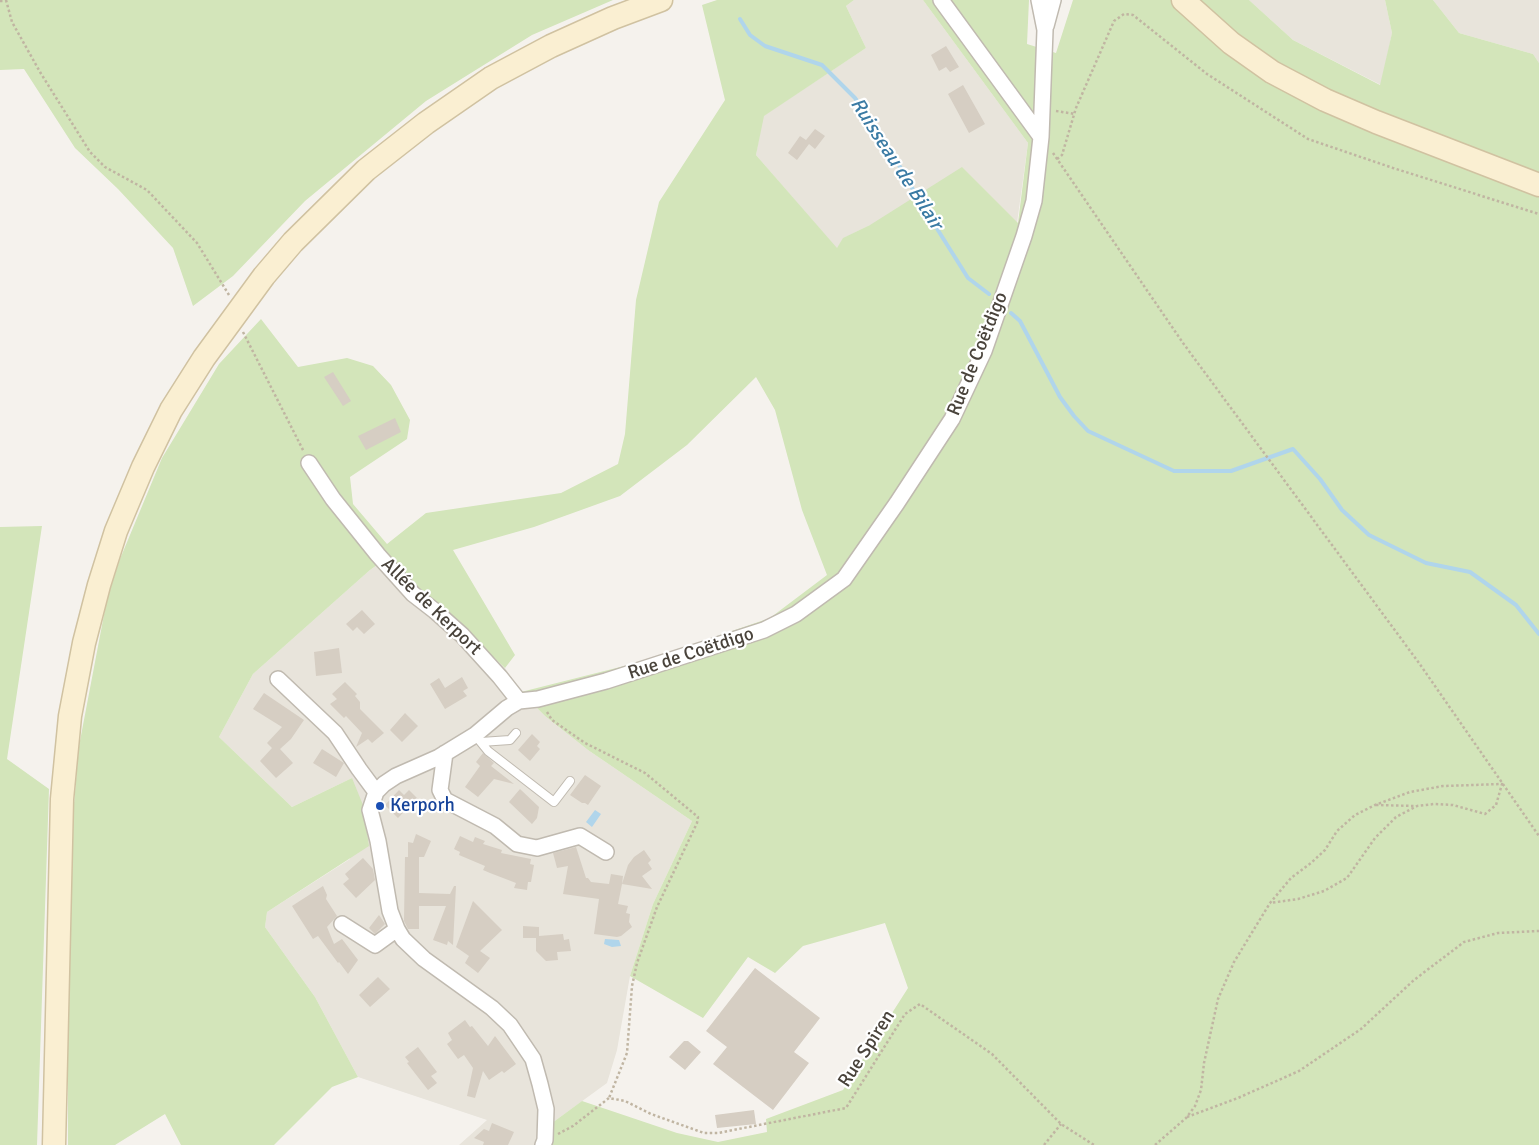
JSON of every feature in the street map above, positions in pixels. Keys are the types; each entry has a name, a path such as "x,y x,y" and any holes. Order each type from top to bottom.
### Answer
{"main road":[{"path":"54,1145 62,799 70,716 84,643 99,585 116,531 143,467 171,410 234,314 293,242 366,170 426,122 491,78 550,46 613,18 661,0"},
{"path":"1189,3 1239,49 1272,72 1325,100 1376,122 1539,185"}],"street":[{"path":"941,0 1041,137"},
{"name":"Rue de Coëtdigo","path":"1039,0 1045,30"},
{"name":"Rue de Coëtdigo","path":"376,792 396,776 478,739 507,708 519,701 538,699 606,681 764,630 796,614 844,579 952,419 984,351 1024,236 1034,201 1041,137 1045,30 1053,0"},
{"name":"Allée de Kerport","path":"309,462 333,499 378,556 413,594 462,635 519,701"},
{"path":"278,679 335,733 358,769 376,792 370,810 378,840 390,911 397,929 424,960 492,1008 510,1025 533,1059 546,1109 544,1142"},
{"path":"445,753 440,790 445,800 495,826 517,844 537,848 580,836 606,852"},
{"path":"342,924 376,945 397,929"}],"lane":[{"path":"478,739 510,740 516,733"},
{"path":"478,739 488,751 554,802 570,781"}],"path":[{"path":"0,1 6,0 12,22 40,72 90,152 105,167 147,190 197,243 228,293 234,314 309,462"},
{"path":"1057,159 1062,155 1074,114 1114,21 1124,14 1133,15 1207,74 1257,108 1308,139 1539,214"},
{"path":"1053,111 1074,114"},
{"path":"1041,137 1183,343 1418,663 1539,836"},
{"path":"538,699 552,720 585,743 645,773 698,817 697,823 657,907 637,963 632,986 627,1053 609,1098 573,1126 544,1142"},
{"path":"1155,1145 1186,1118 1195,1106 1200,1090 1218,999 1234,962 1270,903 1291,878 1325,850 1337,831 1355,815 1375,805 1410,792 1443,786 1502,784"},
{"path":"1375,805 1453,805 1485,814 1496,805 1502,784"},
{"path":"1270,903 1298,899 1324,891 1347,878 1375,838 1396,817 1418,806"},
{"path":"1186,1118 1299,1072 1361,1029 1414,980 1464,942 1498,933 1539,931"},
{"name":"Rue Spiren","path":"609,1098 625,1101 650,1114 704,1133 718,1134 846,1108 905,1014 920,1004 992,1054 1061,1124 1094,1145"},
{"path":"1044,1145 1061,1124"}],"shaded area":[{"path":"854,0 923,0 1028,143 1017,223 870,225 844,238 837,249 756,155 763,116 866,48 846,6"},
{"path":"1249,0 1385,0 1392,33 1381,85 1293,40"},
{"path":"1433,0 1539,0 1539,63 1533,54 1459,33"},
{"path":"387,558 505,668 521,692 545,716 588,750 692,821 653,904 630,976 617,1050 607,1083 552,1123 547,1145 459,1145 487,1120 358,1077 315,997 265,927 267,912 350,859 352,778 292,807 219,737 253,674 370,570"}],"green space":[{"path":"0,0 613,0 532,35 426,101 305,201 233,276 193,306 173,248 118,189 75,148 24,69 0,70"},
{"path":"717,0 854,0 846,6 866,48 764,116 756,155 837,248 843,238 870,225 962,167 1018,223 1028,143 923,0 1029,0 1027,44 1056,53 1073,0 1249,0 1293,40 1380,85 1392,33 1385,0 1433,0 1459,33 1533,54 1539,63 1539,1145 547,1145 552,1123 582,1101 677,1133 718,1142 767,1132 766,1119 843,1090 908,988 885,923 803,946 775,973 748,957 703,1018 630,976 653,904 692,821 588,750 545,716 521,692 644,661 770,618 827,575 802,510 775,410 756,377 687,445 620,496 534,527 453,550 515,655 505,668 387,558 370,570 253,674 219,737 292,807 352,778 363,805 369,846 267,912 265,927 315,997 358,1077 332,1087 274,1145 181,1145 165,1114 115,1145 68,1145 67,884 79,746 107,599 120,559 162,458 219,364 261,319 298,367 347,358 373,366 391,385 410,420 407,439 350,477 353,504 387,544 426,513 561,493 618,464 625,434 636,300 659,202 725,100 702,5"},
{"path":"42,526 7,759 49,789 37,1145 0,1145 0,527"}],"water":[{"path":"595,810 601,814 592,827 586,822"},
{"path":"605,939 619,940 621,946 612,947 604,944"}],"building":[{"path":"946,46 959,67 950,72 946,67 939,71 931,55"},
{"path":"963,85 985,124 969,133 948,94"},
{"path":"815,129 825,136 815,149 809,144 797,160 788,153 800,136 806,140"},
{"path":"333,372 351,401 343,406 324,377"},
{"path":"395,418 401,432 366,450 358,436"},
{"path":"362,610 375,624 364,634 357,627 353,631 346,624"},
{"path":"339,648 342,673 316,676 314,652"},
{"path":"462,677 468,688 463,691 467,696 445,709 430,684 439,678 445,688"},
{"path":"345,682 357,694 355,696 360,702 360,709 384,733 372,743 368,739 356,747 362,733 346,716 344,718 330,704 337,699 332,694"},
{"path":"264,693 304,720 291,739 280,749 293,763 276,778 260,761 272,748 267,743 282,727 253,709"},
{"path":"405,713 418,726 402,742 390,730"},
{"path":"532,734 540,742 537,746 540,749 530,761 518,750"},
{"path":"322,749 344,763 336,777 313,763"},
{"path":"483,753 494,763 491,766 514,784 494,779 478,797 465,787 480,766 476,762"},
{"path":"585,775 601,786 588,805 570,795"},
{"path":"520,789 539,807 537,818 532,824 509,802"},
{"path":"399,790 404,795 409,790 417,798 398,818 385,805"},
{"path":"416,834 431,841 424,857 419,857 419,893 450,894 454,886 456,886 453,945 448,941 447,945 433,940 446,906 419,906 419,929 408,929 404,921 405,857 408,857 408,842 413,843"},
{"path":"460,836 473,842 475,837 485,841 483,844 502,850 501,853 531,859 530,864 534,865 531,882 528,882 527,890 514,888 516,883 483,870 485,866 459,855 460,852 454,849"},
{"path":"576,847 586,878 591,882 609,884 611,874 623,876 618,904 628,906 626,913 630,914 629,922 632,927 621,936 594,934 599,899 563,894 568,866 557,868 553,853"},
{"path":"644,850 651,860 648,863 652,869 642,876 652,889 622,884 628,865 634,857"},
{"path":"363,858 373,869 375,880 356,898 343,884 349,879 345,874"},
{"path":"323,886 327,895 326,899 337,916 327,927 334,944 342,939 358,960 348,974 318,936 313,939 292,906"},
{"path":"473,901 502,930 480,951 490,958 478,973 465,963 469,956 456,947"},
{"path":"379,915 385,924 375,934 369,928"},
{"path":"523,926 539,927 539,936 563,934 564,940 569,939 571,951 557,952 558,960 546,961 536,951 536,938 523,938"},
{"path":"755,968 820,1018 794,1052 809,1063 773,1110 713,1064 727,1047 706,1031"},
{"path":"378,977 390,989 370,1007 359,995"},
{"path":"465,1020 488,1046 495,1036 516,1064 504,1073 502,1071 489,1080 483,1071 475,1098 467,1096 473,1068 464,1055 458,1059 447,1044 452,1040 448,1033"},
{"path":"684,1041 688,1041 701,1052 685,1070 669,1057"},
{"path":"418,1047 437,1072 431,1076 437,1083 428,1090 407,1063 409,1062 405,1057"},
{"path":"754,1110 756,1124 717,1128 715,1115"},
{"path":"492,1123 514,1132 508,1145 483,1145 484,1142 474,1138 484,1129 489,1131"}],"waterway":[{"name":"Ruisseau de Bilair","path":"740,19 750,35 765,46 822,65 855,98 887,144 919,200 968,278 989,294"},
{"name":"Ruisseau de Bilair","path":"1011,313 1020,321 1060,397 1088,431 1174,471 1231,471 1293,449 1320,479 1342,510 1369,535 1426,563 1470,572 1516,605 1539,634"}],"place":[{"name":"Kerporh","path":"380,806"}]}
